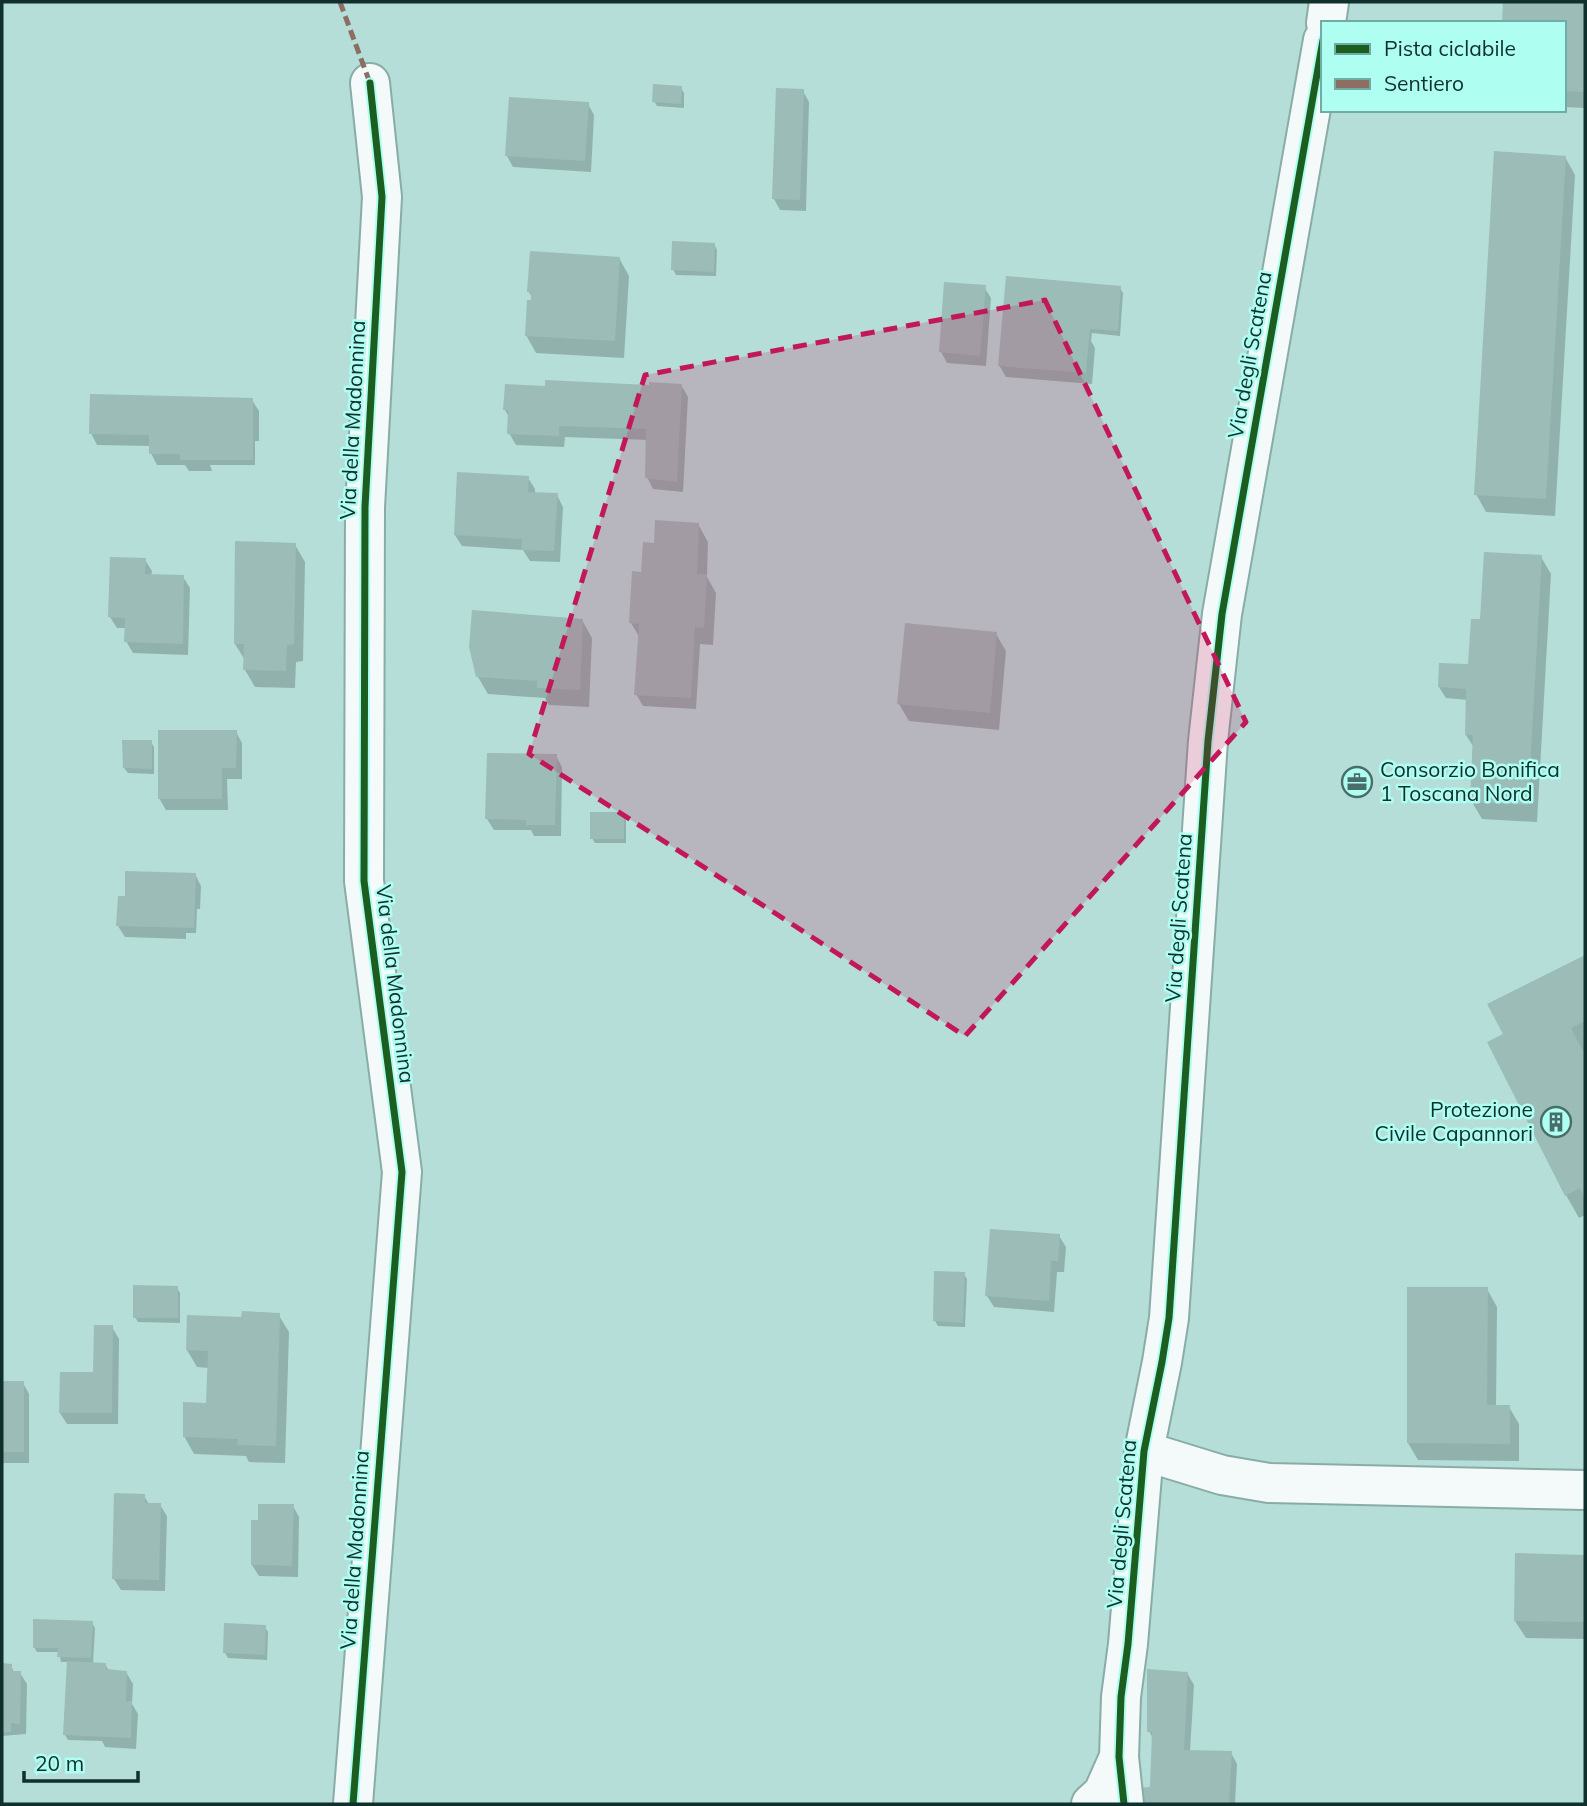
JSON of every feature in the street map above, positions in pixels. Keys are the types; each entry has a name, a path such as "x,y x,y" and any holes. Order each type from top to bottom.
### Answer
{"street":[{"path":"1326,21 1329,2"},
{"name":"Via degli Scatena","path":"1124,1804 1119,1757 1121,1697 1144,1451 1169,1318 1208,741 1222,614 1321,51"},
{"name":"Via della Madonnina","path":"353,1804 402,1172 364,881 365,507 382,197 370,83"},
{"path":"1144,1451 1222,1475 1269,1483 1585,1490"},
{"path":"1091,1804 1103,1793 1119,1757"}],"highlighted area":[{"path":"1045,300 1246,722 965,1036 529,754 645,375"}],"building":[{"path":"1503,2 1585,2 1585,92 1566,91 1566,21 1502,21"},
{"path":"653,84 682,86 681,104 652,102"},
{"path":"776,88 804,89 800,200 772,199"},
{"path":"509,97 589,102 585,161 505,156"},
{"path":"1494,151 1566,156 1546,499 1474,495"},
{"path":"672,241 715,243 714,272 671,270"},
{"path":"530,251 620,257 615,341 525,336 527,300 531,300 531,293 527,292"},
{"path":"1006,276 1121,286 1118,331 1090,329 1086,373 998,366"},
{"path":"944,282 986,285 980,356 939,352"},
{"path":"545,380 682,384 677,482 645,478 646,429 559,426 559,436 507,434 508,410 503,410 505,384 545,386"},
{"path":"90,394 253,398 253,460 180,460 180,454 149,454 149,435 89,434"},
{"path":"457,472 529,476 528,492 558,493 554,551 521,550 522,539 454,535"},
{"path":"655,520 699,523 697,574 707,574 704,628 695,627 691,698 634,695 639,624 629,623 632,571 641,572 643,542 654,543"},
{"path":"235,541 296,543 294,644 287,645 286,671 243,670 244,644 234,644"},
{"path":"1484,552 1542,555 1528,805 1470,802 1473,735 1465,735 1466,689 1438,687 1439,663 1468,664 1471,619 1480,619"},
{"path":"110,557 146,558 145,574 184,575 183,644 124,642 125,618 108,617"},
{"path":"472,610 583,619 580,690 537,688 537,681 476,677 469,647"},
{"path":"905,623 997,632 990,713 897,704"},
{"path":"158,730 237,730 236,768 222,768 222,799 158,799"},
{"path":"122,740 152,740 152,769 123,768"},
{"path":"487,753 557,754 555,825 526,825 526,820 485,819"},
{"path":"590,812 624,812 624,839 590,839"},
{"path":"125,871 196,873 194,928 116,926 118,896 125,896"},
{"name":"Protezione Civile Capannori","path":"1585,955 1585,1021 1571,1028 1585,1055 1585,1199 1580,1188 1565,1196 1487,1042 1503,1034 1487,1004"},
{"path":"990,1229 1060,1234 1058,1261 1051,1261 1049,1301 985,1296"},
{"path":"934,1271 965,1272 963,1323 933,1321"},
{"path":"133,1285 178,1286 178,1318 133,1318"},
{"path":"1407,1287 1488,1287 1487,1405 1510,1405 1510,1444 1407,1443"},
{"path":"242,1311 280,1313 276,1446 237,1445 238,1439 183,1437 183,1402 206,1403 208,1351 186,1350 187,1315 241,1317"},
{"path":"94,1325 113,1325 112,1413 59,1413 60,1372 93,1372"},
{"path":"2,1381 24,1381 24,1452 2,1452"},
{"path":"114,1493 145,1494 145,1503 161,1503 159,1580 112,1579"},
{"path":"258,1504 294,1504 292,1566 251,1565 251,1520 258,1520"},
{"path":"1515,1553 1585,1555 1585,1622 1514,1621"},
{"path":"33,1619 93,1621 91,1658 57,1657 58,1648 33,1648"},
{"path":"224,1623 266,1625 265,1655 223,1653"},
{"path":"67,1661 106,1663 106,1669 127,1671 126,1701 132,1701 131,1738 63,1735"},
{"path":"2,1663 12,1664 12,1671 21,1671 20,1724 11,1723 11,1732 2,1732"},
{"path":"1147,1669 1188,1672 1184,1750 1232,1751 1229,1804 1138,1801 1138,1788 1150,1787 1152,1732 1147,1732"}],"marked path":[{"path":"340,2 370,83"}],"cycle path":[{"path":"1124,1804 1119,1757 1121,1697 1144,1451 1169,1318 1208,741 1222,614 1321,51"},
{"path":"353,1804 402,1172 364,881 365,507 382,197 370,83"}],"place":[{"name":"Consorzio Bonifica 1 Toscana Nord","path":"1357,782"},
{"name":"Protezione Civile Capannori","path":"1556,1122"}]}
